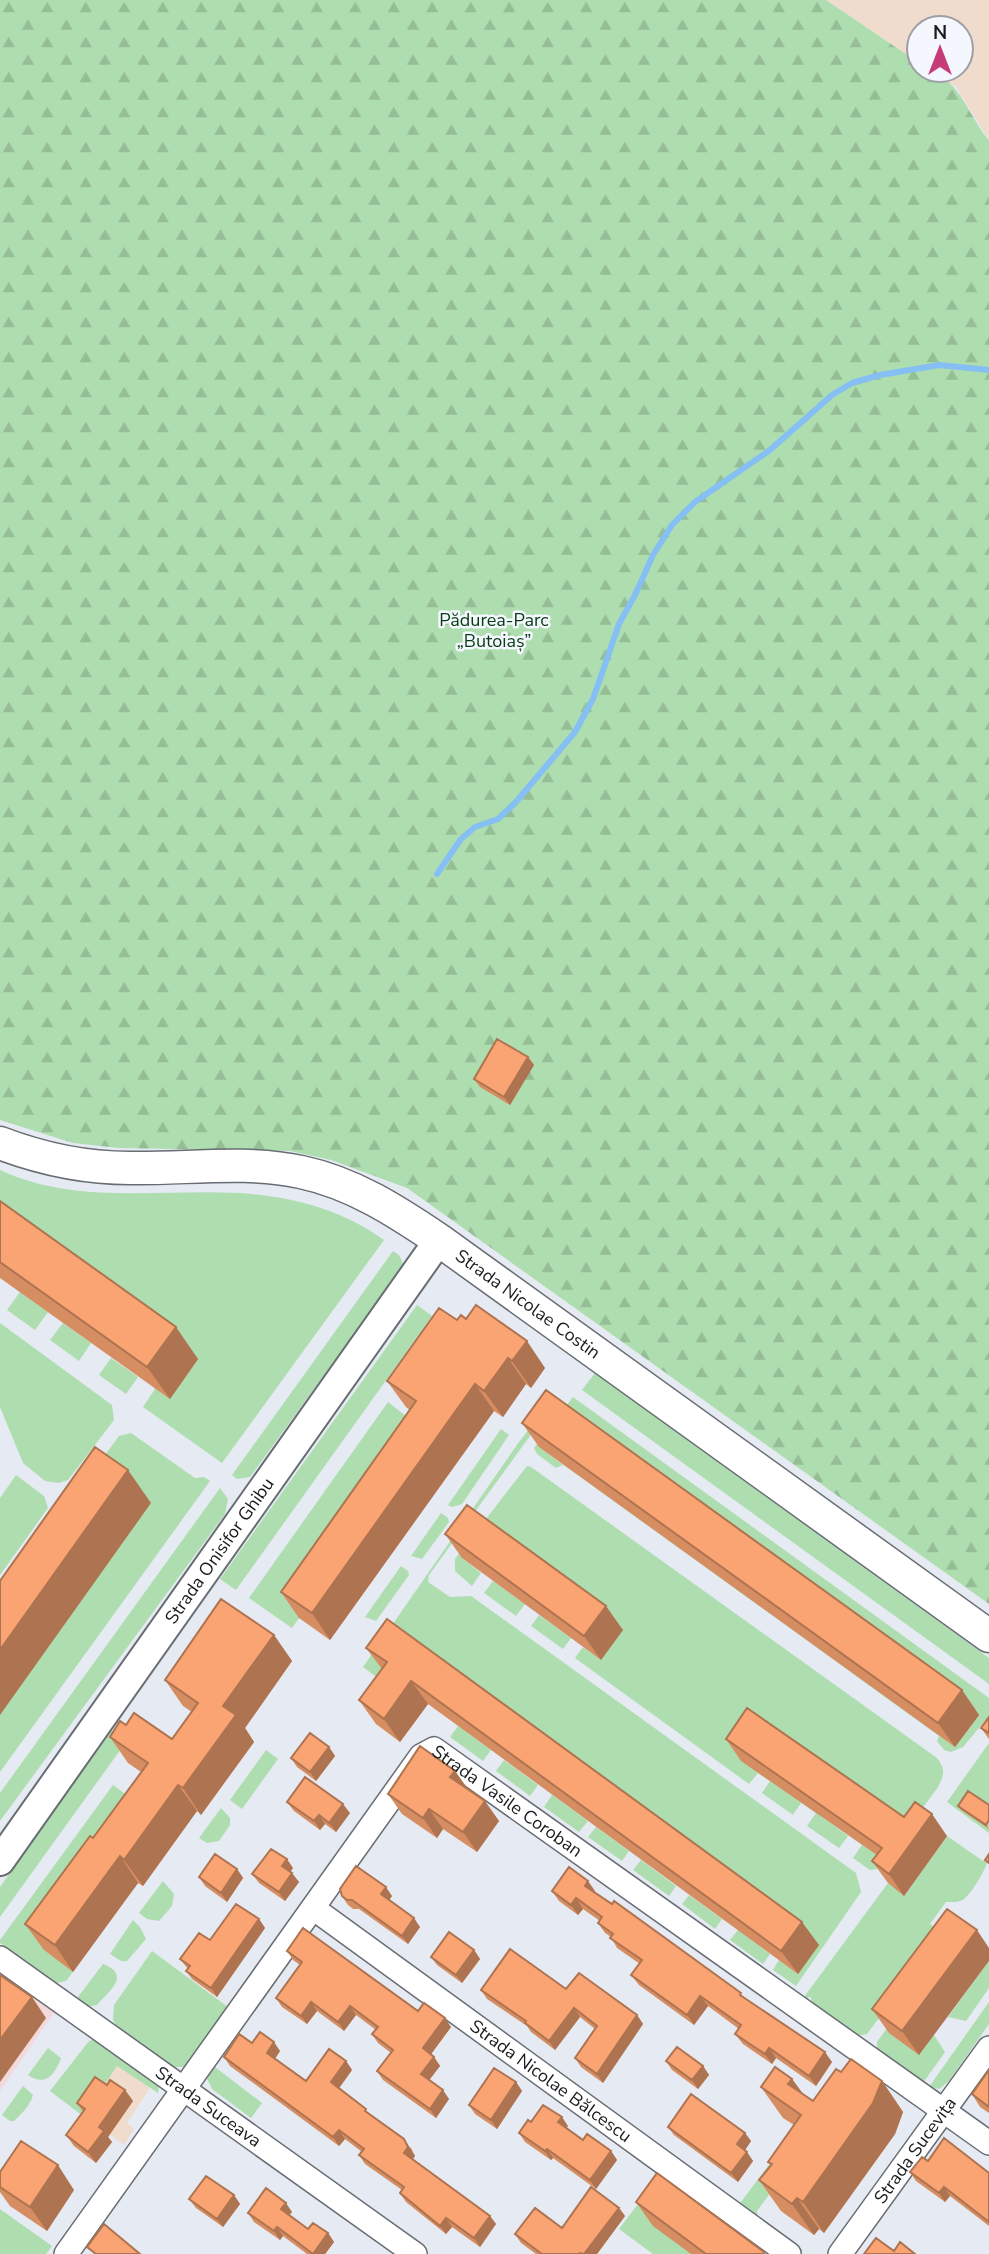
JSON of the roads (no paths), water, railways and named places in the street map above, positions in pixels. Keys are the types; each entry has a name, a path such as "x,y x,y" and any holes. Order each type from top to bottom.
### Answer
{"main road":[{"name":"Strada Nicolae Costin","path":"0,1143 34,1155 96,1167 238,1166 300,1171 365,1193 439,1240 989,1636"}],"street":[{"name":"Strada Onisifor Ghibu","path":"0,1861 439,1240"},
{"name":"Strada Vasile Coroban","path":"66,2254 421,1756 434,1749 989,2143"},
{"name":"Strada Nicolae Bălcescu","path":"313,1908 789,2254"},
{"name":"Strada Suceava","path":"0,1958 415,2254"},
{"name":"Strada Sucevița","path":"840,2254 989,2048"}],"waterway":[{"path":"437,874 461,839 475,827 498,819 515,803 575,732 593,699 619,624 653,555 672,525 695,502 770,450 832,395 852,383 880,375 939,365 989,370"}],"park label":[{"name":"Pădurea-Parc „Butoiaș”","path":"494,630"}]}
